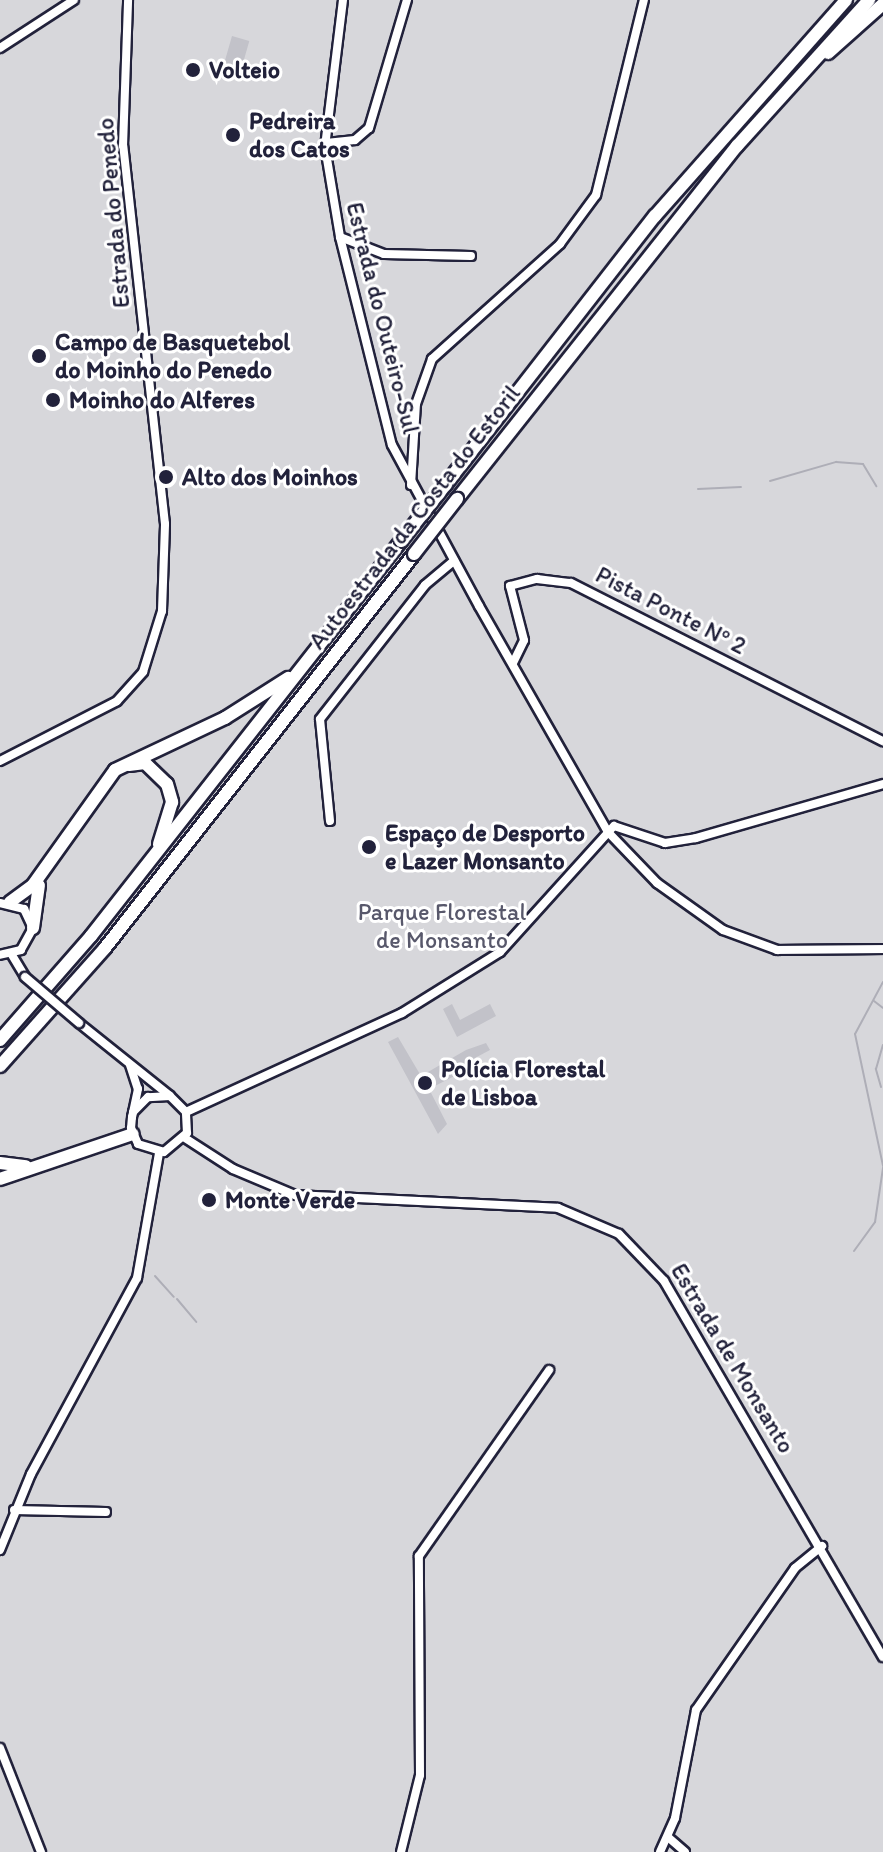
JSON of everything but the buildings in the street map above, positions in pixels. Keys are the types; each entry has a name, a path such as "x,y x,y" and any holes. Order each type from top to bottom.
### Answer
{"highway":[{"name":"Autoestrada da Costa do Estoril","path":"0,1040 156,853 655,216 846,0"},
{"name":"Autoestrada da Costa do Estoril","path":"0,1066 105,948 457,499 806,69 869,0"},
{"path":"806,69 883,4"},
{"path":"5,902 33,885 115,770 225,718 298,672"},
{"path":"33,928 39,885 103,788 130,765 145,763 167,784 172,802 156,853"},
{"path":"0,1179 133,1134"},
{"path":"0,1163 37,1166"}],"street":[{"path":"0,48 74,0"},
{"name":"Estrada do Outeiro-Sul","path":"343,0 326,143 340,237 385,424 411,485 608,832 692,912 751,942 813,953 883,949"},
{"path":"326,143 355,140 369,128 407,0"},
{"path":"411,485 416,404 432,359 560,244 596,195 644,0"},
{"name":"Estrada do Penedo","path":"0,761 117,701 143,672 162,611 165,524 123,146 130,3"},
{"path":"340,237 384,254 471,256"},
{"path":"330,821 320,719 425,585 454,561"},
{"name":"Pista Ponte Nº 2","path":"513,663 524,647 524,629 508,589 525,580 571,583 883,741"},
{"path":"186,1112 402,1013 500,952 608,832 620,827 665,843 696,838 883,784"},
{"path":"0,955 12,955 28,943 33,928 28,913 5,902"},
{"path":"12,955 25,977 176,1100 186,1112 185,1138 159,1153"},
{"path":"130,1065 138,1089 133,1112 133,1134 159,1153"},
{"path":"133,1112 148,1097 176,1100"},
{"name":"Estrada de Monsanto","path":"185,1138 233,1169 295,1195 558,1208 619,1234 662,1277 822,1546 883,1657"},
{"path":"0,1550 14,1510 137,1278 159,1153"},
{"path":"401,1852 420,1775 419,1556 549,1370"},
{"path":"14,1510 106,1512"},
{"path":"660,1852 669,1838 696,1710 786,1579 822,1546"},
{"path":"0,1748 41,1852"},
{"path":"669,1838 685,1852"}],"green space":[{"name":"Parque Florestal de Monsanto","path":"0,0 883,0 883,1852 0,1852"}],"waterway":[{"path":"770,481 836,462 863,464 876,486"},
{"path":"698,489 741,487"},
{"path":"883,982 855,1034 883,1166"},
{"path":"874,1001 883,1008"},
{"path":"881,1087 876,1069 883,1045"},
{"path":"854,1251 875,1222 883,1168"},
{"path":"155,1276 174,1297"},
{"path":"177,1299 196,1322"}],"place":[{"name":"Volteio","path":"193,70"},
{"name":"Pedreira dos Catos","path":"233,135"},
{"name":"Campo de Basquetebol do Moinho do Penedo","path":"39,356"},
{"name":"Moinho do Alferes","path":"53,400"},
{"name":"Alto dos Moinhos","path":"166,477"},
{"name":"Espaço de Desporto e Lazer Monsanto","path":"369,847"},
{"name":"Polícia Florestal de Lisboa","path":"425,1083"},
{"name":"Monte Verde","path":"209,1200"}]}
